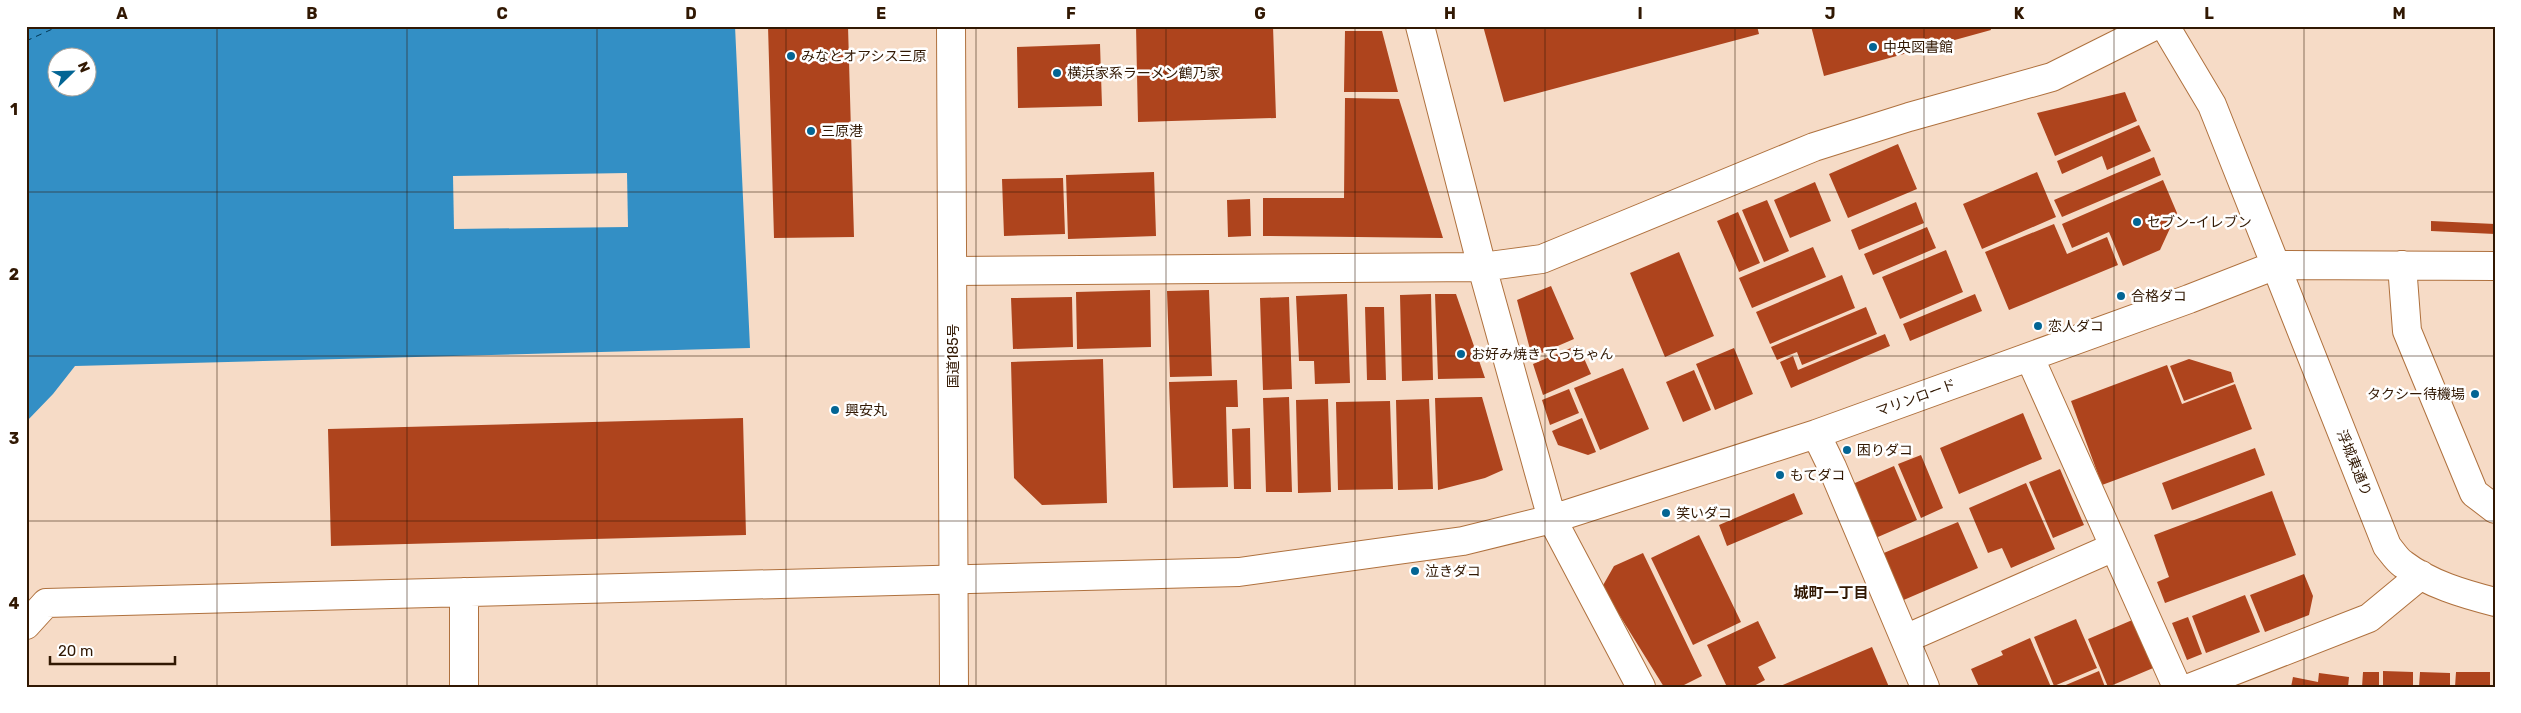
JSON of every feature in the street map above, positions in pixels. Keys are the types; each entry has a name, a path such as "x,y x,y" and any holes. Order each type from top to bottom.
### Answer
{"main road":[{"name":"国道185号","path":"951,26 954,687"},
{"path":"1420,26 1482,267 1552,519 1641,687"},
{"path":"953,270 1482,267 1542,260 1814,147 1909,117 2052,77 2154,26"},
{"name":"浮城東通り","path":"2165,26 2212,104 2387,546 2401,564 2421,575 2475,597 2495,602"},
{"path":"2276,265 2495,266"},
{"name":"マリンロード","path":"26,625 46,603 1239,572 1463,541 1552,519 1816,434 2030,358 2276,265"},
{"path":"2402,265 2407,331 2474,493 2495,509"},
{"path":"2030,358 2177,687"},
{"path":"1816,434 1925,687"},
{"path":"1905,638 2114,547"},
{"path":"2192,687 2369,618 2421,575"},
{"path":"464,592 464,687"}],"water":[{"path":"26,26 735,26 750,348 75,366 53,394 26,422"}],"pier":[{"path":"627,173 628,227 454,229 453,176"}],"building":[{"name":"三原港","path":"768,26 848,26 854,237 774,238"},
{"path":"1136,26 1273,26 1276,118 1138,122"},
{"path":"1483,26 1757,26 1759,34 1504,102"},
{"name":"中央図書館","path":"1811,26 1990,26 1991,30 1824,76"},
{"path":"1345,31 1382,31 1398,92 1344,92"},
{"path":"1100,44 1102,106 1018,108 1017,47"},
{"path":"2125,92 2137,121 2055,156 2037,113"},
{"path":"1345,98 1399,99 1443,238 1263,236 1263,198 1344,198"},
{"path":"2139,125 2151,151 2107,170 2102,156 2062,174 2057,161"},
{"path":"1898,144 1917,189 1848,218 1829,174"},
{"path":"2154,157 2161,175 2062,217 2054,200"},
{"path":"1154,172 1156,236 1068,239 1066,175"},
{"path":"2037,172 2056,217 1982,249 1963,204"},
{"path":"1063,178 1065,234 1004,236 1002,179"},
{"path":"2163,180 2177,213 2160,250 2123,266 2109,232 2072,248 2062,224"},
{"path":"1815,182 1831,221 1790,238 1774,200"},
{"path":"1250,199 1251,236 1228,237 1227,200"},
{"path":"1767,200 1789,251 1764,262 1742,210"},
{"path":"1916,202 1924,223 1859,250 1851,230"},
{"path":"1738,212 1760,263 1739,272 1717,221"},
{"path":"2431,221 2495,224 2495,234 2431,231"},
{"path":"2054,224 2067,254 2107,237 2118,265 2009,310 1985,252"},
{"path":"1927,227 1936,248 1873,275 1864,254"},
{"path":"1813,247 1826,277 1752,308 1739,278"},
{"path":"1946,250 1963,292 1900,319 1882,277"},
{"path":"1679,252 1714,336 1665,357 1630,273"},
{"path":"1842,275 1855,308 1770,344 1756,312"},
{"path":"1551,286 1574,339 1532,357 1517,300"},
{"path":"1150,290 1151,347 1077,349 1076,292"},
{"path":"1209,290 1212,376 1170,377 1167,291"},
{"path":"1347,294 1350,383 1315,384 1314,361 1299,361 1296,296"},
{"path":"1431,294 1433,380 1402,381 1400,295"},
{"path":"1435,294 1456,294 1485,378 1438,379"},
{"path":"1975,294 1982,311 1910,341 1903,324"},
{"path":"1072,297 1073,347 1013,349 1011,298"},
{"path":"1289,297 1292,389 1263,390 1260,298"},
{"path":"1365,307 1384,307 1386,380 1367,380"},
{"path":"1866,307 1877,334 1802,365 1797,352 1777,360 1771,347"},
{"path":"1885,334 1890,346 1791,388 1780,362 1793,356 1798,370"},
{"path":"1578,345 1591,374 1543,395 1533,364"},
{"path":"1734,348 1753,394 1715,410 1696,364"},
{"path":"1103,359 1107,503 1042,505 1014,478 1011,362"},
{"path":"2189,359 2231,372 2234,382 2184,401 2170,366"},
{"path":"2167,365 2182,404 2235,384 2252,429 2102,485 2071,401"},
{"path":"1623,368 1649,429 1600,450 1574,388"},
{"path":"1694,370 1711,410 1683,422 1666,382"},
{"path":"1237,380 1238,407 1226,407 1228,487 1173,488 1169,382"},
{"path":"1569,389 1579,413 1550,425 1542,400"},
{"path":"1289,397 1292,492 1266,492 1263,398"},
{"path":"1482,397 1503,470 1485,478 1438,490 1435,398"},
{"path":"1328,399 1331,492 1298,493 1296,400"},
{"path":"1429,399 1433,489 1398,490 1396,400"},
{"path":"1390,401 1393,489 1338,490 1336,402"},
{"path":"2023,413 2042,459 1959,494 1940,448"},
{"path":"743,418 746,535 331,546 328,429"},
{"path":"1582,418 1596,452 1588,455 1558,445 1552,431"},
{"path":"1250,428 1251,489 1234,489 1232,429"},
{"path":"2255,448 2265,475 2172,510 2162,483"},
{"path":"1921,455 1943,508 1921,518 1898,464"},
{"path":"1894,466 1917,520 1871,540 1848,486"},
{"path":"2060,469 2084,525 2053,538 2029,482"},
{"path":"2026,483 2055,549 2011,568 2002,548 1988,553 1969,508"},
{"path":"2272,491 2296,555 2165,603 2157,582 2169,577 2154,535"},
{"path":"1794,493 1803,514 1727,546 1719,525"},
{"path":"1958,522 1978,568 1899,602 1879,555"},
{"path":"1699,535 1741,622 1693,645 1651,558"},
{"path":"1643,553 1702,676 1680,687 1664,687 1602,587 1614,566"},
{"path":"2304,574 2313,596 2309,615 2265,632 2250,595"},
{"path":"2245,595 2260,632 2206,653 2192,616"},
{"path":"2188,617 2202,654 2187,660 2172,623"},
{"path":"2137,618 2158,666 2108,687 2088,639"},
{"path":"2076,619 2097,668 2054,686 2034,637"},
{"path":"1758,621 1776,658 1758,667 1765,680 1752,687 1727,687 1707,645"},
{"path":"2030,638 2051,687 1979,687 1971,669 2003,655 2001,651"},
{"path":"1872,647 1889,687 1778,687"},
{"path":"2099,671 2105,687 2061,687"},
{"path":"2383,671 2413,672 2413,687 2383,687"},
{"path":"2363,672 2379,672 2379,687 2362,687"},
{"path":"2420,672 2450,673 2450,687 2419,687"},
{"path":"2456,672 2490,672 2490,687 2455,687"},
{"path":"2319,673 2349,677 2348,687 2291,687 2293,677 2318,682"}],"ferry route":[{"path":"26,41 59,26"}],"place":[{"name":"中央図書館","path":"1873,47"},
{"name":"みなとオアシス三原","path":"791,56"},
{"name":"横浜家系ラーメン鶴乃家","path":"1057,73"},
{"name":"三原港","path":"811,131"},
{"name":"セブン-イレブン","path":"2137,222"},
{"name":"合格ダコ","path":"2121,296"},
{"name":"恋人ダコ","path":"2038,326"},
{"name":"お好み焼き てっちゃん","path":"1461,354"},
{"name":"タクシー待機場","path":"2475,394"},
{"name":"興安丸","path":"835,410"},
{"name":"困りダコ","path":"1847,450"},
{"name":"もてダコ","path":"1780,475"},
{"name":"笑いダコ","path":"1666,513"},
{"name":"泣きダコ","path":"1415,571"}],"district":[{"name":"城町一丁目","path":"1831,593"}]}
